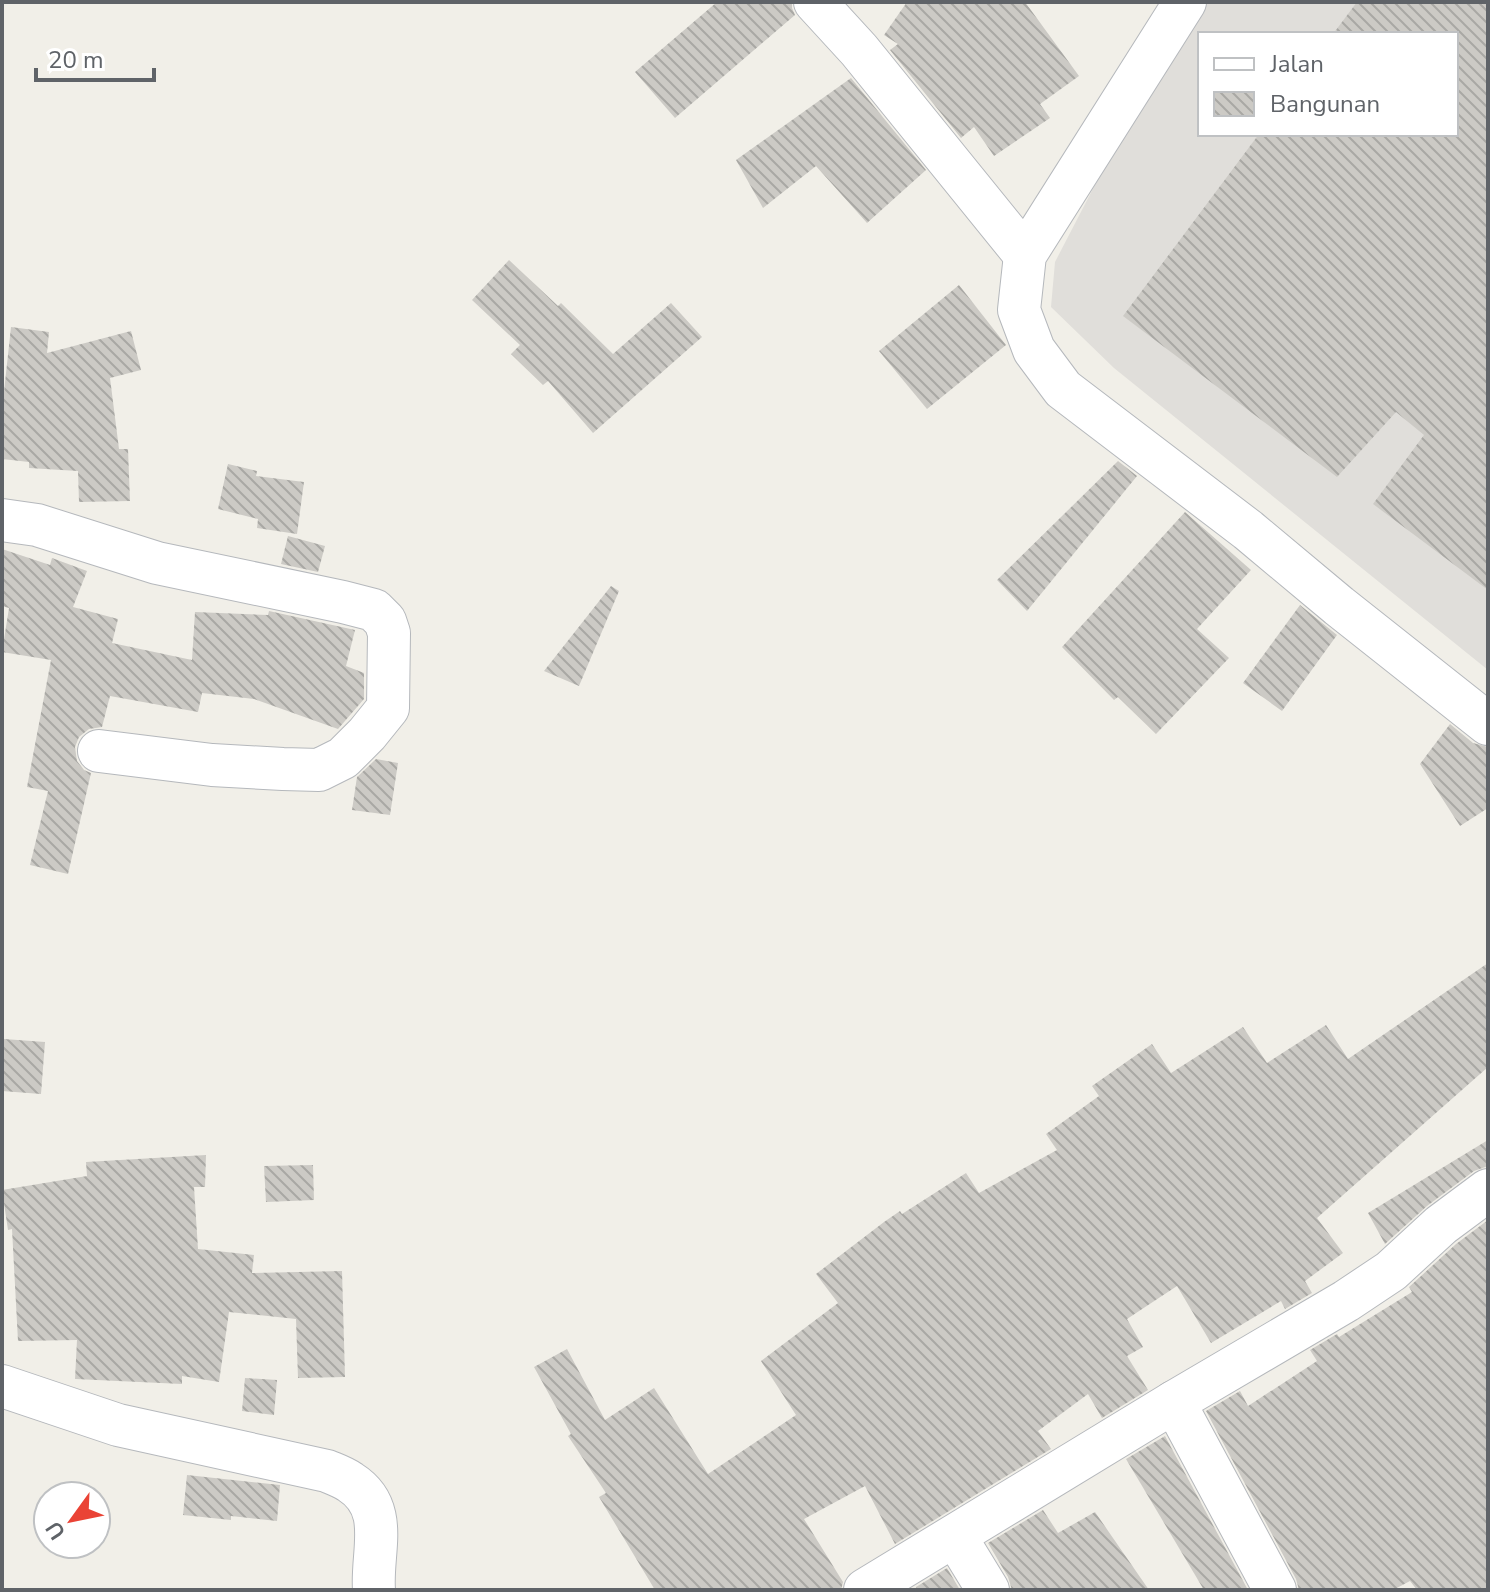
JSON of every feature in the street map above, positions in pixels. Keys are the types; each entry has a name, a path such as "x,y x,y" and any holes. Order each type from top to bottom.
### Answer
{"street":[{"path":"815,2 859,50 1025,255"},
{"path":"1185,2 1025,255 1019,310 1034,350 1063,389 1248,530 1488,724"},
{"path":"2,520 37,525 157,563 374,610 385,621 389,633 388,708 343,758 319,770 212,765 99,751"},
{"path":"865,1590 1346,1301 1391,1271 1441,1225 1488,1190"},
{"path":"2,1386 118,1425 327,1471 352,1483 368,1498 377,1519 374,1590"},
{"path":"1174,1402 1275,1590"},
{"path":"955,1536 988,1590"}],"shaded area":[{"path":"1208,2 1488,2 1488,670 1114,368 1051,307 1055,262 1098,179"}],"building":[{"path":"717,2 792,2 795,15 675,118 635,72"},
{"path":"907,2 1025,2 1079,76 1040,104 1050,118 994,156 974,127 961,138 890,50 898,44 884,35"},
{"path":"1357,2 1488,2 1488,590 1373,504 1424,435 1396,412 1337,477 1123,316 1258,136 1458,136 1458,32 1334,32"},
{"path":"851,78 926,170 867,223 816,166 763,208 736,160"},
{"path":"509,260 558,306 561,303 613,354 671,303 702,337 593,433 548,381 543,385 511,354 520,345 472,300"},
{"path":"959,285 1006,345 927,409 879,351"},
{"path":"11,327 49,332 47,353 131,331 141,370 110,378 119,449 128,449 130,501 79,502 78,471 29,468 29,462 2,459 2,410"},
{"path":"1118,461 1137,476 1027,611 997,580"},
{"path":"228,464 257,471 256,476 304,482 297,534 257,528 258,519 218,509"},
{"path":"1185,512 1251,570 1197,629 1229,658 1156,734 1118,697 1114,700 1062,647"},
{"path":"288,536 325,546 318,572 281,564"},
{"path":"2,549 50,565 52,558 87,571 73,607 118,619 112,643 192,660 195,612 268,615 269,611 355,630 346,666 364,673 364,699 338,729 254,699 202,693 198,712 110,696 102,727 89,729 79,737 75,747 77,761 91,773 68,874 30,865 48,791 27,787 51,660 2,652 9,608 2,606"},
{"path":"611,586 619,591 579,686 544,671"},
{"path":"1300,605 1337,635 1282,711 1243,683"},
{"path":"1450,724 1473,743 1488,747 1488,808 1460,826 1420,764"},
{"path":"376,759 398,763 390,815 352,810 357,777"},
{"path":"1488,963 1488,1067 1317,1218 1343,1253 1305,1281 1312,1293 1285,1309 1281,1301 1211,1343 1177,1286 1127,1319 1143,1347 1127,1356 1148,1390 1102,1418 1088,1394 1038,1431 1051,1449 895,1544 865,1486 804,1519 843,1582 841,1590 655,1590 599,1497 606,1493 568,1436 571,1434 534,1367 567,1349 605,1420 654,1388 708,1474 796,1415 761,1361 838,1303 816,1274 900,1211 902,1214 966,1173 979,1193 1057,1150 1046,1134 1099,1096 1092,1086 1152,1044 1171,1073 1243,1027 1267,1063 1326,1025 1348,1059"},
{"path":"4,1039 45,1042 41,1094 2,1091"},
{"path":"1488,1140 1488,1166 1474,1171 1427,1206 1385,1244 1368,1213"},
{"path":"206,1155 205,1187 194,1187 198,1249 254,1255 252,1273 342,1271 345,1377 298,1378 296,1319 229,1312 219,1382 182,1376 182,1384 75,1379 77,1340 18,1341 12,1229 8,1230 2,1190 87,1176 86,1162"},
{"path":"313,1165 314,1200 266,1202 264,1166"},
{"path":"1488,1220 1488,1590 1417,1590 1410,1581 1393,1590 1299,1590 1296,1579 1206,1411 1240,1391 1248,1406 1317,1361 1310,1350 1337,1334 1339,1337 1412,1292 1409,1287"},
{"path":"245,1378 277,1380 274,1415 242,1411"},
{"path":"1165,1436 1248,1590 1204,1590 1126,1459"},
{"path":"187,1475 280,1485 277,1521 183,1515"},
{"path":"1043,1510 1058,1533 1095,1512 1149,1590 1012,1590 988,1543"},
{"path":"947,1568 960,1590 918,1590 916,1587"}]}
